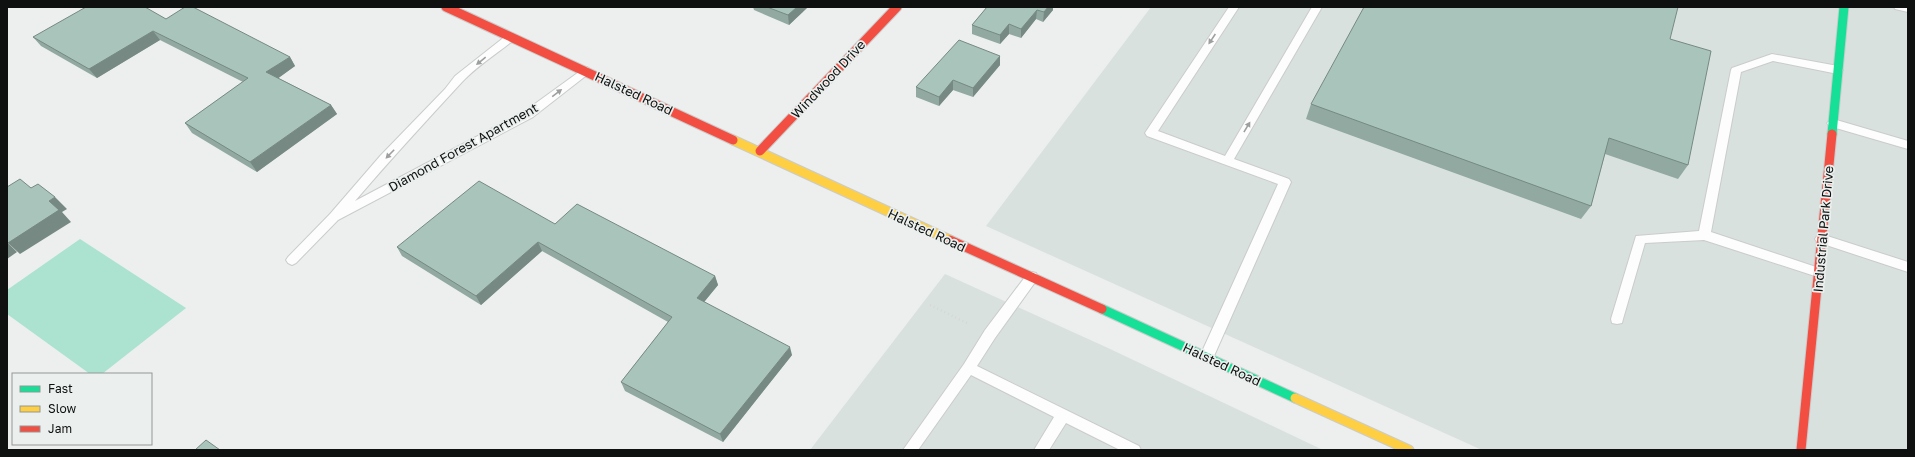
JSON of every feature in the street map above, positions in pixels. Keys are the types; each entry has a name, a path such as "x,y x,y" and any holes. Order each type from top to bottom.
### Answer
{"street":[{"name":"Halsted Road","path":"446,7 760,151 929,231 1032,276 1410,450"},
{"name":"Windwood Drive","path":"760,151 897,7"},
{"name":"Industrial Park Drive","path":"1801,450 1844,7"}],"lane":[{"path":"1207,356 1285,182 1151,133 1234,7"},
{"path":"1226,161 1317,7"},
{"path":"1899,7 1908,9"},
{"name":"Diamond Forest Apartment","path":"292,260 334,217 385,158 449,92 459,79 511,37"},
{"path":"1704,235 1736,70 1772,57 1838,70"},
{"name":"Diamond Forest Apartment","path":"334,217 530,114 587,71"},
{"path":"1833,123 1908,145"},
{"path":"1617,319 1640,239 1704,235 1818,272"},
{"path":"1821,239 1908,267"},
{"path":"910,450 969,368 990,334 1032,276"},
{"path":"969,368 1134,450"},
{"path":"1041,450 1063,415"}],"path":[{"path":"930,305 990,334"}],"shaded area":[{"path":"1151,7 1908,7 1908,450 1482,450 986,226"},
{"path":"945,274 1108,348 1323,450 810,450"}],"green space":[{"path":"80,239 186,308 103,373 89,373 7,314 7,290"}],"building":[{"path":"86,7 145,7 166,19 185,7 193,7 290,57 266,72 331,105 250,162 185,123 248,78 153,31 89,69 33,37"},
{"path":"767,7 797,7 788,15"},
{"path":"987,7 1048,7 1044,12 1037,10 1021,29 1009,24 1000,35 972,25"},
{"path":"1364,7 1678,7 1670,39 1711,51 1688,165 1609,138 1591,206 1311,104"},
{"path":"959,40 1000,56 973,88 953,80 939,97 916,87"},
{"path":"20,179 31,188 38,184 55,197 49,201 59,210 8,243 7,187"},
{"path":"479,181 555,224 577,204 715,276 697,298 790,347 720,434 621,382 672,317 538,242 476,296 397,247"},
{"path":"206,440 220,450 195,450"}],"traffic: fast":[{"path":"1832,134 1844,7"},
{"path":"1102,309 1295,398"}],"traffic: slow":[{"path":"733,140 950,240"},
{"path":"1295,398 1409,450"}],"traffic: jam":[{"path":"446,7 733,140"},
{"path":"760,151 897,7"},
{"path":"1801,450 1832,134"},
{"path":"950,240 1102,309"}]}
